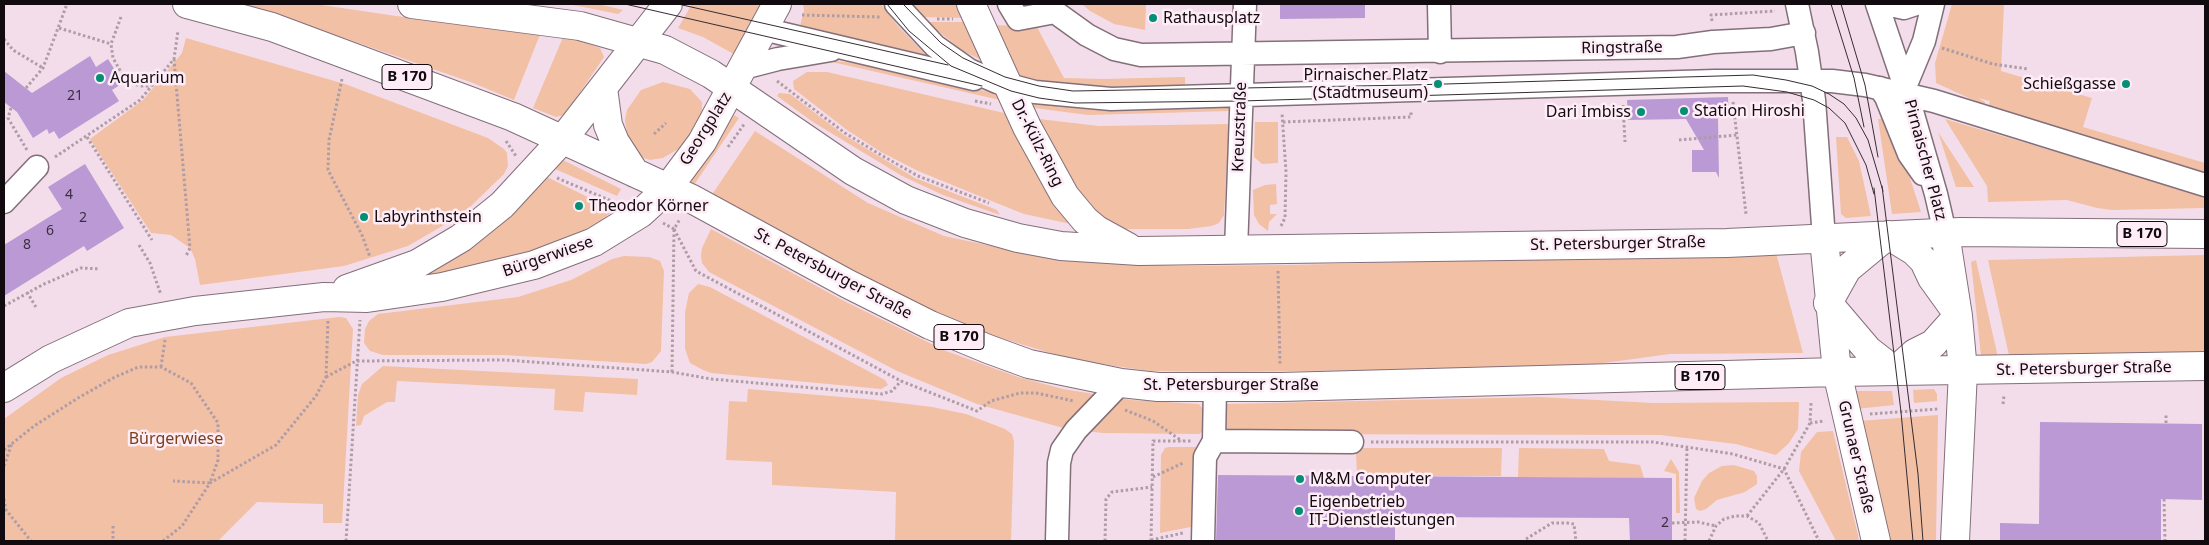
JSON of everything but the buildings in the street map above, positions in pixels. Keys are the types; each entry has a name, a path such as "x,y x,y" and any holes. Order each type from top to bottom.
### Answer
{"main road":[{"name":"B 170","path":"187,4 300,37 503,113 564,139 667,189"},
{"name":"B 170","path":"412,4 552,21 640,42"},
{"path":"564,139 668,4"},
{"path":"738,78 776,4"},
{"name":"Dr.-Külz-Ring","path":"971,4 1003,84 1054,178 1075,209 1105,236 1139,251"},
{"name":"Georgplatz","path":"640,42 738,78 702,142 667,189"},
{"name":"St. Petersburger Straße","path":"738,78 853,172 906,200 965,223 1018,238 1061,246 1139,251 1727,243 1824,239"},
{"path":"603,88 608,125 614,142 635,173"},
{"name":"Bürgerwiese","path":"326,307 417,264 461,238 502,205 564,139"},
{"name":"Bürgerwiese","path":"4,388 51,359 129,323 164,315 326,307 367,298 442,287 534,265 594,242 640,213 667,189"},
{"name":"St. Petersburger Straße","path":"667,189 692,199 848,284 930,325 1029,364 1121,383 1215,387 1281,387 1837,372"},
{"name":"B 170","path":"1945,233 2205,234"},
{"name":"Pirnaischer Platz","path":"1824,239 1945,233 1958,316 1963,370"},
{"path":"1888,235 1914,251 1924,261 1932,278 1958,316 1933,344 1915,353 1895,371 1868,350 1828,303 1847,269 1888,235"},
{"path":"1824,239 1828,303 1837,372"},
{"name":"St. Petersburger Straße","path":"1963,370 2205,366"},
{"name":"B 170","path":"1837,372 1963,370"},
{"path":"1955,541 1963,370"},
{"name":"Grunaer Straße","path":"1837,372 1876,541"}],"street":[{"path":"896,4 907,18 936,46 969,70 1003,84"},
{"path":"1009,4 1018,19 1051,8 1087,35 1114,49 1140,55 1243,53"},
{"name":"Kreuzstraße","path":"1236,250 1245,4"},
{"path":"1439,4 1440,52"},
{"path":"1796,4 1804,33 1811,80 1820,168 1824,239"},
{"name":"Pirnaischer Platz","path":"1877,4 1907,91 1945,233"},
{"path":"1886,4 1904,8 1916,4"},
{"path":"1907,91 1924,41 1933,4"},
{"path":"763,29 1035,92 1111,99 1811,80 1907,91 2205,185"},
{"name":"Ringstraße","path":"1243,53 1440,52 1677,47 1713,42 1771,40 1804,33"},
{"path":"738,78 778,59 842,48"},
{"path":"1880,88 1886,97 1909,154 1936,194"},
{"path":"4,202 37,168"},
{"path":"1057,541 1059,463 1062,450 1076,430 1121,383"},
{"path":"1203,535 1215,387"},
{"path":"1209,449 1352,442"}],"path":[{"path":"26,88 43,68 67,4"},
{"path":"1713,42 1711,15 1774,11"},
{"path":"121,17 111,44 114,58 126,81 140,86 151,86"},
{"path":"59,28 111,44"},
{"path":"178,31 174,59 190,248 186,256"},
{"path":"4,40 13,50 43,68"},
{"path":"1936,44 1943,49 1993,64 2028,69"},
{"path":"11,108 8,118 37,168 140,100 174,59"},
{"path":"342,79 329,140 328,170 362,235 372,265"},
{"path":"768,82 777,81 846,132 911,172 995,206"},
{"path":"1732,94 1746,214"},
{"path":"1623,97 1625,142"},
{"path":"1282,122 1411,117 1411,103"},
{"path":"1281,387 1277,233 1285,218 1286,172 1282,116"},
{"path":"654,134 666,123"},
{"path":"1679,140 1737,135"},
{"path":"87,136 152,240"},
{"path":"504,139 515,156 537,168 640,213"},
{"path":"672,372 674,229 696,271 901,381 977,411"},
{"path":"139,245 150,263 161,294 164,315"},
{"path":"4,306 27,292 81,268 100,269"},
{"path":"27,292 37,309"},
{"path":"173,481 210,483 276,445 316,396 326,377 326,307"},
{"path":"346,541 360,312"},
{"path":"326,377 356,361 505,360 672,372 711,379 882,394 892,391 901,381"},
{"path":"4,450 12,442 78,398 115,377 138,368 161,367 191,383 218,424 218,460 210,483 182,526 163,541"},
{"path":"2003,404 2004,396"},
{"path":"1746,516 1784,469 1810,423 1811,403"},
{"path":"1866,414 1938,410"},
{"path":"2166,415 2166,423"},
{"path":"1810,423 1832,420"},
{"path":"1203,535 1151,541 1153,441 1209,449"},
{"path":"4,466 12,442"},
{"path":"1352,442 1654,442 1733,454 1784,469 1819,541"},
{"path":"1685,541 1687,523 1687,447"},
{"path":"1152,477 1209,449"},
{"path":"1105,541 1106,499 1112,492 1152,487"},
{"path":"4,499 6,510 30,541"},
{"path":"2164,499 2165,541"},
{"path":"1709,541 1716,526 1724,519 1746,516 1759,523 1768,541"},
{"path":"1672,523 1698,522 1716,526"},
{"path":"1526,539 1552,523 1567,523 1574,524 1576,541"},
{"path":"112,526 113,541"}],"green space":[{"path":"227,4 315,4 396,16 541,32 514,100 473,83 350,40 277,16"},
{"path":"568,4 598,4 623,10 618,14"},
{"path":"692,4 758,4 761,14 739,57 703,37 678,28"},
{"path":"803,4 881,4 898,26 926,55 800,26 804,10"},
{"path":"911,4 962,4 968,18 922,17"},
{"path":"1082,4 1146,4 1145,30 1114,24 1090,11"},
{"path":"1952,4 2004,4 2001,71 2092,98 2083,127 2205,163 2205,174 1988,107 1990,101 1978,98 1985,102 1984,105 1936,83 1935,63"},
{"path":"927,22 971,22 992,65 963,51"},
{"path":"994,25 1037,27 1064,78 1185,77 1185,87 1089,88 1053,84 1018,75"},
{"path":"564,35 600,48 604,57 564,115 556,117 533,108"},
{"path":"186,38 345,84 488,138 507,153 508,166 504,174 471,206 444,225 408,246 344,266 200,285 195,259 190,248 171,235 151,233 90,139 143,100 182,53"},
{"path":"823,60 870,64 1006,96 1009,102"},
{"path":"807,72 827,72 1013,115 1071,224 1024,214 918,171 881,152 847,130 794,89 793,81"},
{"path":"663,82 690,89 702,102 702,111 700,120 680,148 663,158 650,160 641,157 634,148 627,134 625,120 627,110 641,90"},
{"path":"779,93 790,94 844,135 915,178 997,210 1000,215 943,195 902,176 813,122 777,96"},
{"path":"1030,100 1102,109 1231,106 1231,111 1088,115 1034,108"},
{"path":"734,115 739,118 694,185 690,180"},
{"path":"1039,119 1099,126 1229,124 1224,215 1219,223 1212,226 1188,229 1123,229 1098,216 1063,172"},
{"path":"1878,119 1891,119 1921,212 1892,214"},
{"path":"1945,119 2205,196 2205,208 2112,210 2067,200 1988,202 1987,186"},
{"path":"1255,122 1278,122 1278,163 1262,164 1254,157"},
{"path":"755,131 868,203 944,236 992,246 1093,262 1178,266 1291,265 1776,253 1803,353 1670,354 1589,365 1525,368 1229,372 1150,371 1073,360 988,334 918,305 711,196"},
{"path":"1938,132 1974,187 1956,187"},
{"path":"1836,137 1847,137 1859,161 1871,216 1846,218 1841,214"},
{"path":"563,160 621,189 617,196 555,169"},
{"path":"547,177 612,209 610,213 599,223 544,248 436,277 430,274 430,271 472,246 504,221"},
{"path":"1276,184 1277,204 1270,205 1270,214 1277,214 1269,222 1268,231 1259,224 1254,215 1253,190 1265,185"},
{"path":"711,229 846,302 946,351 1018,377 1063,389 1131,400 1199,404 1206,413 1207,429 1199,434 1103,433 1067,429 977,404 897,371 709,272 702,263 701,256 702,248"},
{"path":"2205,255 2205,355 2010,360 1988,260"},
{"path":"624,256 649,257 660,261 664,271 661,351 652,362 646,364 504,355 383,355 370,351 364,343 365,329 369,321 378,314 518,297 571,280 612,259"},
{"path":"1976,260 1998,360 1981,356 1971,262"},
{"path":"698,284 710,287 885,380 888,385 881,389 711,373 703,370 690,363 685,349 685,312 689,293"},
{"name":"Bürgerwiese","path":"339,317 346,318 353,329 342,523 323,523 323,504 257,502 218,541 4,541 4,419 61,378 108,355 165,337"},
{"path":"383,366 638,379 637,395 585,392 583,412 554,410 555,389 397,381 395,402 387,402 364,416 361,425 356,426 358,395 362,384"},
{"path":"748,389 877,400 875,400 932,407 966,414 1005,429 1012,434 1014,442 1011,541 895,541 896,492 772,485 772,462 726,460 729,401 747,402"},
{"path":"1934,389 1937,394 1937,401 1914,403 1913,390"},
{"path":"1855,391 1892,391 1894,405 1856,409"},
{"path":"1540,397 1653,403 1799,402 1798,429 1789,443 1776,455 1736,444 1660,435 1223,434 1225,404"},
{"path":"1938,415 1936,541 1887,541 1859,421"},
{"path":"1833,431 1859,541 1836,541 1799,471 1801,452 1817,432"},
{"path":"1200,447 1196,526 1160,533 1161,455 1165,448"},
{"path":"1363,448 1502,448 1501,476 1357,476 1356,451"},
{"path":"1519,448 1604,449 1609,461 1640,465 1644,478 1518,477"},
{"path":"1671,459 1679,472 1680,513 1676,513 1676,474 1664,471"},
{"path":"1734,465 1754,471 1757,476 1757,484 1745,492 1717,500 1706,509 1700,511 1696,509 1694,498 1702,481 1709,473 1722,466"}],"tram line":[{"path":"625,4 982,86"},
{"path":"678,4 948,65"},
{"path":"887,4 909,31 951,66 1011,91 1039,98 1075,103 1241,101 1743,86 1787,92 1814,100 1829,108 1845,123 1866,165 1874,194"},
{"path":"903,4 941,43 963,58 1005,77 1039,86 1073,91 1411,85 1753,75 1786,80 1812,86 1844,104 1856,118 1868,140 1883,191"},
{"path":"1831,4 1854,78 1864,127"},
{"path":"1841,4 1865,85 1878,157"},
{"path":"1882,186 1918,474 1923,541"},
{"path":"1874,188 1901,412 1913,541"}],"place":[{"name":"Rathausplatz","path":"1153,18"},
{"name":"Aquarium","path":"100,78"},
{"name":"Pirnaischer Platz (Stadtmuseum)","path":"1438,84"},
{"name":"Schießgasse","path":"2126,84"},
{"name":"Station Hiroshi","path":"1684,111"},
{"name":"Dari Imbiss","path":"1641,112"},
{"name":"Theodor Körner","path":"579,206"},
{"name":"Labyrinthstein","path":"364,217"},
{"name":"M&M Computer","path":"1300,479"},
{"name":"Eigenbetrieb IT-Dienstleistungen","path":"1299,511"}]}
